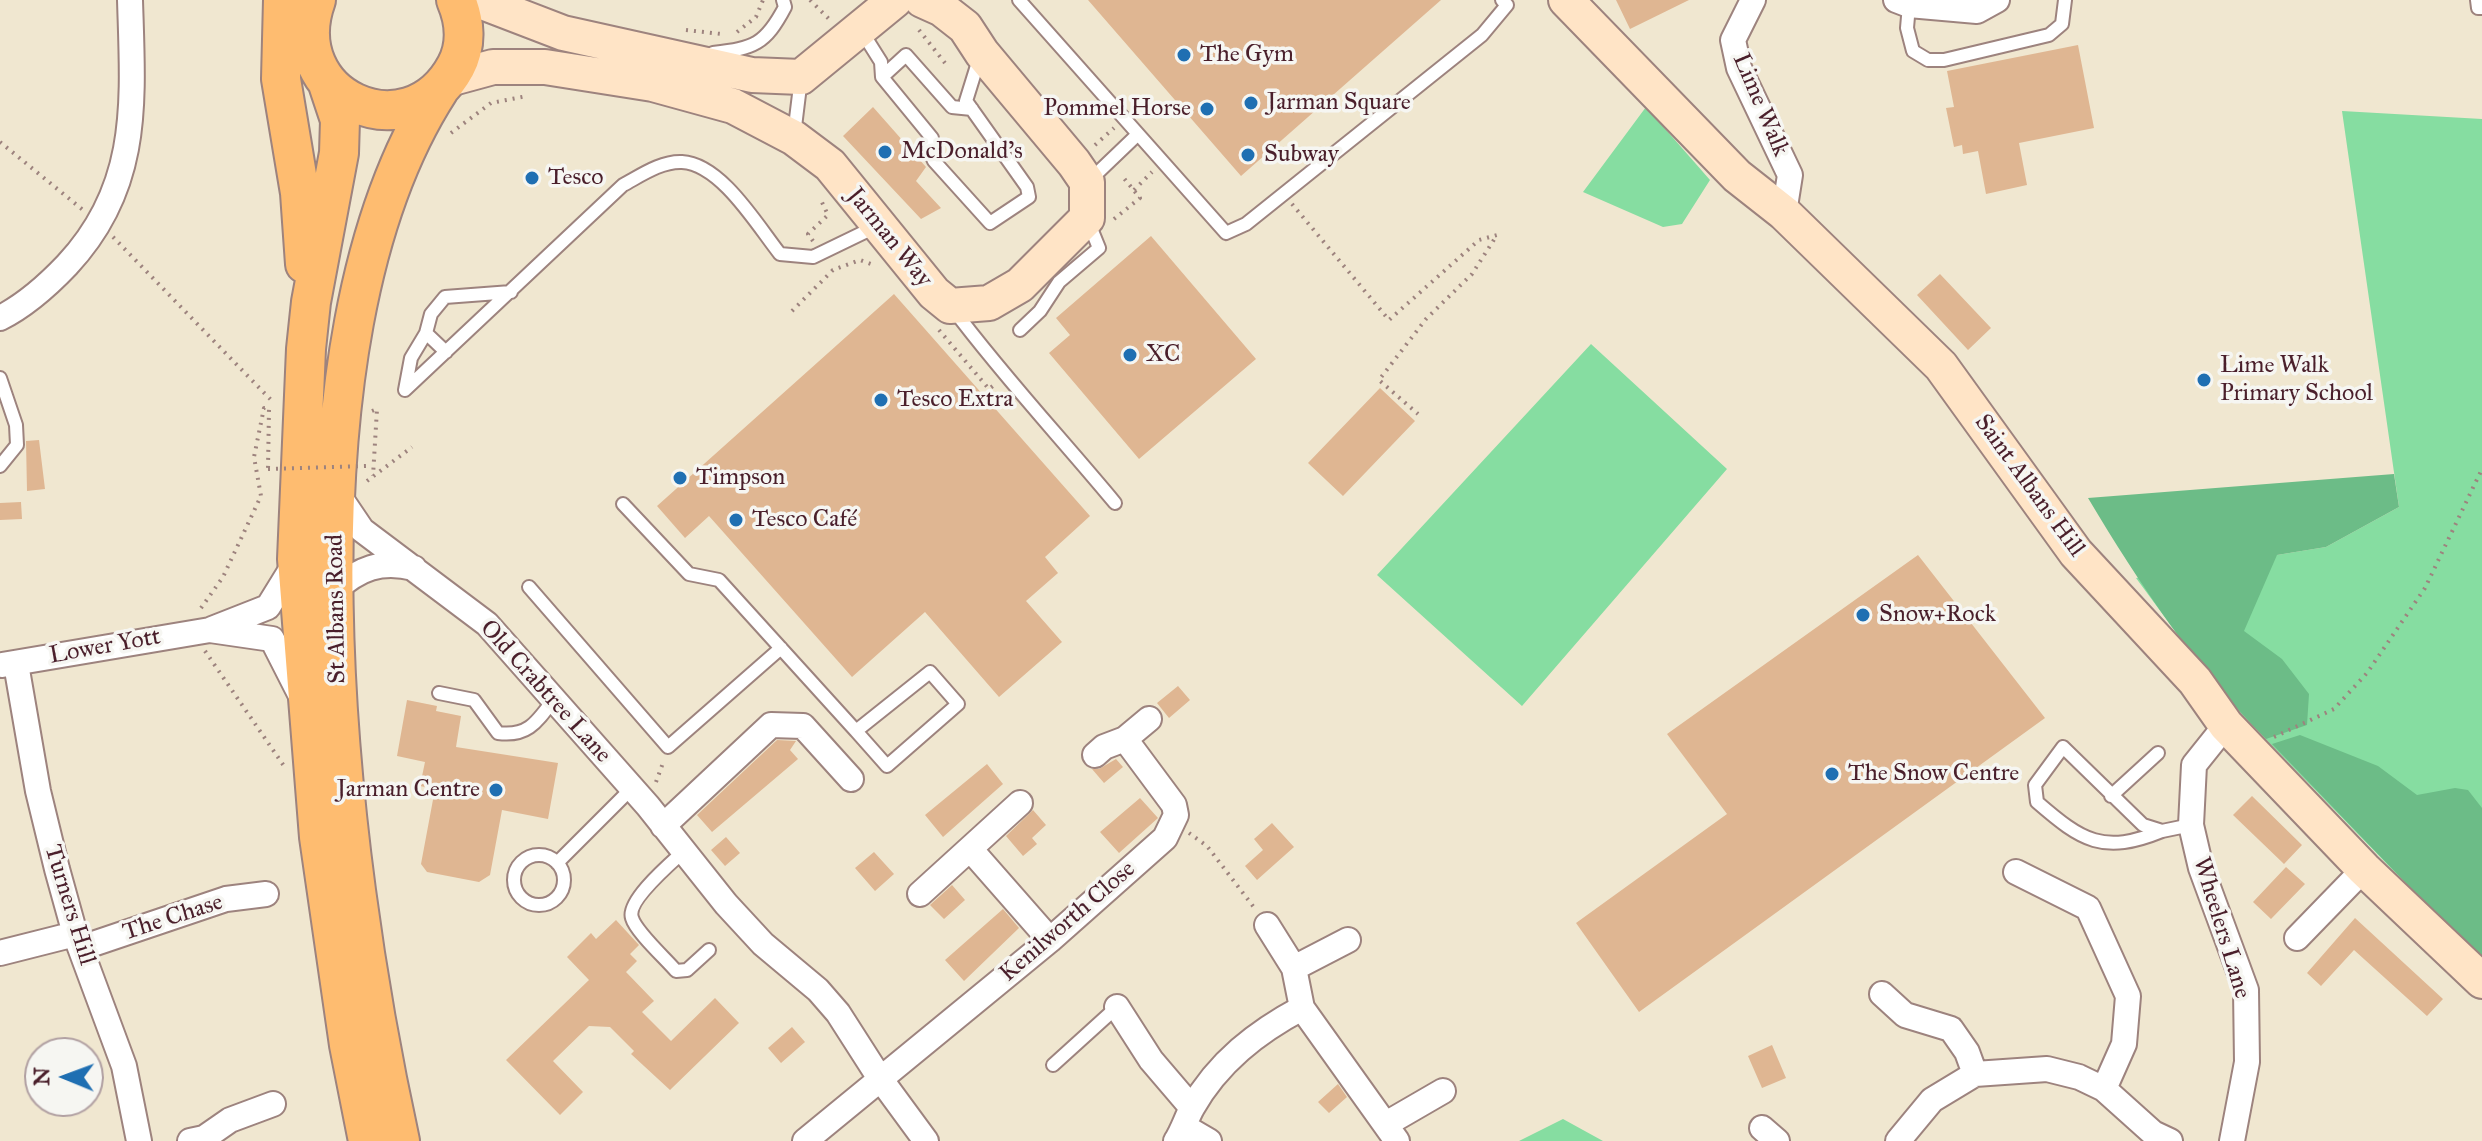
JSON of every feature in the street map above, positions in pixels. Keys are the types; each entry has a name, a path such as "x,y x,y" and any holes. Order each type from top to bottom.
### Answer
{"main road":[{"path":"283,0 281,79 300,193 311,302"},
{"name":"St Albans Road","path":"316,0 310,16 310,43 340,120 339,153 311,302 301,417 297,559 308,712 330,927 368,1141"},
{"name":"St Albans Road","path":"400,1141 379,1038 351,834 334,591 351,484 348,364 371,241 406,145 460,58 464,35 456,0"},
{"path":"328,84 347,100 382,110 418,104 444,84"}],"street":[{"path":"0,318 18,309 52,281 101,225 125,161 130,130 130,0"},
{"path":"477,0 563,33 676,43 752,75 801,77 894,9 942,9 965,27 982,53 1087,182"},
{"name":"Saint Albans Hill","path":"1566,0 1737,176 1784,213 1941,366 2076,553 2195,681 2237,737 2364,869 2482,981"},
{"name":"Lime Walk","path":"1753,0 1733,40 1739,68 1790,175 1784,213"},
{"path":"1903,2 1977,11 1997,0"},
{"name":"Jarman Way","path":"444,84 493,67 545,67 653,84 733,106 794,138 830,165 934,293 950,306 1031,298 1087,218 1087,182"},
{"name":"Old Crabtree Lane","path":"351,484 362,530 417,568 487,624 640,797 763,944 818,990 838,1013 879,1077 926,1141"},
{"name":"Lower Yott","path":"210,630 268,607 297,559"},
{"path":"334,591 362,570 378,564 417,568"},
{"name":"Lower Yott","path":"8,665 210,630 272,639 308,712"},
{"name":"Turners Hill","path":"8,665 78,941 124,1066 139,1141"},
{"path":"1095,755 1104,747 1125,739 1149,719"},
{"path":"663,826 771,725 803,726 851,779"},
{"name":"Wheelers Lane","path":"2232,1141 2247,1062 2246,990 2201,868 2191,825 2194,765 2237,737"},
{"path":"1125,739 1174,805 1173,822"},
{"path":"920,894 1020,803"},
{"name":"Kenilworth Close","path":"805,1141 879,1077 1050,940 1165,838 1173,822"},
{"path":"971,850 1050,940"},
{"path":"2297,938 2364,869"},
{"path":"2016,872 2088,908 2128,996 2124,1044 2104,1089"},
{"name":"The Chase","path":"0,953 78,941 226,899 266,894"},
{"path":"1267,925 1294,968 1302,1008 1392,1132 1443,1091"},
{"path":"1294,968 1348,940"},
{"path":"1882,994 1905,1015 1951,1029 1967,1052 1975,1074"},
{"path":"1117,1007 1151,1060 1184,1125 1209,1141"},
{"path":"1184,1125 1232,1055 1250,1038 1302,1008"},
{"path":"1898,1141 1932,1100 1975,1074 2047,1069 2079,1077 2104,1089 2153,1133 2170,1141"},
{"path":"190,1141 204,1138 230,1120 273,1104"}],"lane":[{"path":"676,43 749,49 771,34 785,7 783,0"},
{"path":"1019,0 1136,136 1226,233 1246,224 1482,35 1507,5 1502,0"},
{"path":"1903,2 1913,51 1928,60 1944,60 2049,35 2062,24 2065,0"},
{"path":"2477,0 2478,8 2482,8"},
{"path":"894,9 864,35 881,62 882,77 932,138 929,150 934,161 990,223 1029,197 1027,187 966,101 982,53"},
{"path":"882,77 906,55 952,107 972,109"},
{"path":"794,138 801,77"},
{"path":"1087,182 1136,136"},
{"path":"511,292 445,297 431,314 426,333 411,358 405,390 511,292 623,185 650,169 681,162 716,174 780,254 813,257 878,225"},
{"path":"1020,330 1031,298"},
{"path":"950,306 1005,378 1054,430 1115,503"},
{"path":"426,333 446,352"},
{"path":"0,378 16,425 17,445 0,466"},
{"path":"623,504 689,574 719,580 887,766 958,704 930,672 856,731"},
{"path":"529,587 668,747 781,648"},
{"path":"439,693 474,700 498,733 516,735 529,731 554,699"},
{"path":"2162,831 2143,825 2063,747 2035,785 2037,802 2084,840 2108,844 2137,841 2162,831 2191,825"},
{"path":"2111,796 2158,753"},
{"path":"557,863 640,797"},
{"path":"684,851 643,892 631,908 632,919 676,971 687,970 709,950"},
{"path":"542,855 557,863 563,885 555,899 533,905 519,897 513,881 519,864 525,858 542,855"},
{"path":"1053,1065 1117,1007"}],"path":[{"path":"676,43 737,32 756,17 763,0"},
{"path":"894,9 945,63"},
{"path":"449,135 491,103 537,95"},
{"path":"1095,145 1124,119"},
{"path":"0,142 101,225 276,405"},
{"path":"1134,190 1162,163"},
{"path":"816,189 828,215 808,234 833,270"},
{"path":"1283,193 1389,320 1479,240 1497,235 1472,274 1426,319 1379,380 1418,414"},
{"path":"792,311 833,270 860,260 889,271 905,258"},
{"path":"183,633 223,577 261,496 254,457 264,408 269,408 268,469 368,466 372,409 377,409 373,476"},
{"path":"351,484 373,476 412,447"},
{"path":"351,484 361,460"},
{"path":"286,481 287,466"},
{"path":"2237,737 2334,709 2367,673 2425,588 2482,469"},
{"path":"261,496 274,495"},
{"path":"640,797 668,747"},
{"path":"1173,822 1207,846 1267,925"}],"green space":[{"path":"1646,107 1710,180 1682,224 1663,227 1583,192"},
{"path":"2342,111 2482,119 2482,962 2220,692 2136,578 2326,547 2399,507"},
{"path":"1591,344 1727,469 1522,706 1377,575"},
{"path":"2394,474 2399,507 2326,547 2277,555 2244,631 2282,659 2309,694 2307,725 2266,739 2192,654 2088,498"},
{"path":"2300,735 2378,766 2417,795 2455,788 2468,790 2482,808 2482,962 2272,744"},
{"path":"1563,1119 1603,1141 1519,1141"}],"building":[{"name":"Jarman Square","path":"1088,0 1441,0 1241,176"},
{"path":"1616,0 1689,0 1630,29"},
{"path":"2078,45 2094,128 2019,143 2027,185 1986,194 1978,151 1963,154 1962,145 1954,147 1946,108 1954,107 1947,71"},
{"name":"McDonald's","path":"873,107 926,167 916,181 941,208 921,219 843,136"},
{"path":"1151,236 1256,359 1139,459 1049,353 1070,335 1056,318"},
{"path":"1940,274 1991,328 1968,350 1917,295"},
{"name":"Tesco Extra","path":"894,294 1090,516 1045,557 1058,573 1026,601 1062,642 999,697 925,612 852,677 709,516 685,538 657,506"},
{"path":"1380,388 1415,421 1343,496 1308,463"},
{"path":"39,440 45,489 27,491 26,441"},
{"path":"21,502 22,519 0,520 0,503"},
{"name":"The Snow Centre","path":"1918,555 2045,718 1639,1012 1576,923 1727,814 1667,734"},
{"path":"1178,686 1190,700 1169,718 1157,703"},
{"name":"Jarman Centre","path":"407,700 437,706 436,711 461,716 456,747 558,763 548,819 502,810 490,875 479,882 427,872 421,864 435,789 420,786 425,762 397,756"},
{"path":"777,740 796,741 790,750 798,759 712,832 697,815"},
{"path":"1116,759 1123,767 1104,783 1092,769 1099,769"},
{"path":"987,764 1003,784 943,837 925,815"},
{"path":"2252,796 2302,845 2284,864 2233,815"},
{"path":"1140,798 1158,818 1119,853 1100,832"},
{"path":"1033,810 1046,825 1032,838 1037,844 1023,856 1006,836"},
{"path":"1272,823 1294,847 1257,880 1245,866 1263,850 1254,839"},
{"path":"726,837 740,853 725,866 711,850"},
{"path":"874,852 894,874 875,891 855,868"},
{"path":"2286,867 2305,884 2271,919 2253,902"},
{"path":"952,885 965,900 944,919 930,905"},
{"path":"1003,909 1019,928 964,981 945,960"},
{"path":"2355,918 2443,999 2427,1016 2354,950 2321,986 2307,973"},
{"path":"616,920 639,945 630,954 637,961 626,972 654,1001 642,1012 671,1041 715,998 739,1023 670,1090 631,1054 634,1051 610,1027 589,1026 553,1061 583,1092 560,1115 506,1060 589,980 567,957 591,933 596,939"},
{"path":"792,1027 805,1042 781,1063 768,1048"},
{"path":"1772,1045 1786,1078 1762,1088 1748,1056"},
{"path":"1338,1084 1347,1097 1329,1113 1318,1102"}],"place":[{"name":"The Gym","path":"1184,55"},
{"name":"Jarman Square","path":"1251,103"},
{"name":"Pommel Horse","path":"1207,109"},
{"name":"McDonald's","path":"885,152"},
{"name":"Subway","path":"1248,155"},
{"name":"Tesco","path":"532,178"},
{"name":"XC","path":"1130,355"},
{"name":"Lime Walk Primary School","path":"2204,380"},
{"name":"Tesco Extra","path":"881,400"},
{"name":"Timpson","path":"680,478"},
{"name":"Tesco Café","path":"736,520"},
{"name":"Snow+Rock","path":"1863,615"},
{"name":"The Snow Centre","path":"1832,774"},
{"name":"Jarman Centre","path":"496,790"}]}
